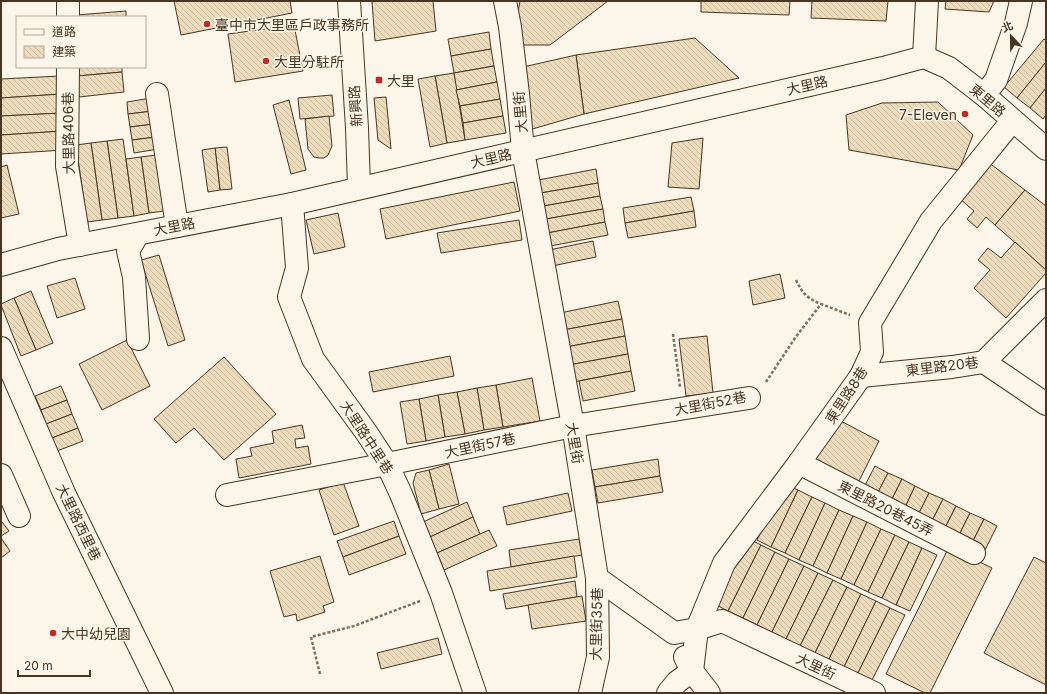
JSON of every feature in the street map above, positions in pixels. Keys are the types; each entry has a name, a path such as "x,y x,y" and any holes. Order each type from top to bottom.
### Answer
{"street":[{"path":"68,1 68,16"},
{"name":"新興路","path":"349,1 360,187"},
{"name":"大里街","path":"505,1 510,27 523,151 573,426 597,578"},
{"path":"924,58 927,1"},
{"path":"984,95 996,80 1016,23 1021,1"},
{"name":"大里路","path":"1,265 58,249 292,204 360,187 523,151 924,58"},
{"name":"東里路","path":"924,58 949,68 984,95 1012,121 1046,149"},
{"name":"大里路406巷","path":"68,68 67,166 80,245"},
{"path":"157,94 177,226"},
{"path":"870,323 931,221 1012,121"},
{"name":"大里路中里巷","path":"292,204 297,268 289,297 314,359 387,464 401,494 441,592 475,693"},
{"path":"138,234 128,251 134,277 138,339"},
{"name":"東里路20巷","path":"861,376 952,367 984,362 1046,300"},
{"name":"東里路8巷","path":"692,671 697,629 724,563 799,463 861,376 872,352 870,323"},
{"name":"大里路西里巷","path":"1,348 64,493 162,693"},
{"path":"984,362 1046,404"},
{"name":"大里街52巷","path":"573,426 750,398"},
{"name":"大里街57巷","path":"227,495 573,426"},
{"name":"東里路20巷45弄","path":"799,463 974,553"},
{"path":"1,475 19,516"},
{"path":"597,578 674,633 692,671 709,693"},
{"name":"大里街35巷","path":"590,693 598,657 597,578"},
{"name":"大里街","path":"674,633 697,629 722,622 874,693"},
{"path":"668,693 677,682 692,671"}],"path":[{"path":"796,280 804,294 810,299 870,323"},
{"name":"大里街52巷","path":"750,398 767,381 795,338 821,304"},
{"path":"673,334 682,409"},
{"path":"320,674 311,637 354,626 441,592"}],"building":[{"name":"臺中市大里區戶政事務所","path":"174,1 290,1 292,13 181,35"},
{"path":"433,1 436,31 375,41 372,2"},
{"path":"520,1 608,1 550,45 518,45 518,12"},
{"path":"701,1 790,1 789,15 701,12"},
{"path":"812,1 888,1 886,21 811,18"},
{"path":"946,1 994,1 989,12 945,9"},
{"path":"126,11 126,16 77,15"},
{"name":"大里分駐所","path":"294,25 303,71 235,82 228,34"},
{"path":"489,32 491,49 451,56 448,39"},
{"path":"695,38 739,78 584,114 576,55"},
{"path":"1044,39 1046,41 1046,62 1017,98 1004,87"},
{"path":"491,49 494,66 454,73 451,56"},
{"path":"576,55 584,114 529,130 523,67"},
{"path":"1046,62 1046,88 1030,108 1017,98"},
{"path":"494,66 497,82 456,90 454,73"},
{"path":"76,68 122,68 122,72 77,76"},
{"path":"122,72 124,92 79,97 77,76"},
{"path":"454,73 465,140 447,143 435,76"},
{"path":"60,76 61,94 1,98 1,79"},
{"path":"435,76 447,143 430,147 418,79"},
{"path":"497,82 500,99 460,106 456,90"},
{"path":"1046,88 1046,115 1043,119 1030,108"},
{"path":"61,94 62,113 1,116 1,98"},
{"path":"332,95 334,116 300,119 298,98"},
{"path":"386,97 391,149 378,140 374,98"},
{"path":"151,98 153,111 128,114 127,102"},
{"path":"500,99 503,116 463,123 460,106"},
{"path":"289,100 306,170 291,174 273,105"},
{"path":"938,102 973,135 959,170 849,150 846,115 882,103"},
{"path":"153,111 154,124 130,127 128,114"},
{"path":"62,113 63,131 1,135 1,116"},
{"path":"329,116 332,146 328,155 324,158 314,157 308,149 305,119"},
{"path":"503,116 506,133 465,140 463,123"},
{"path":"154,124 156,137 132,140 130,127"},
{"path":"63,131 64,150 1,154 1,135"},
{"path":"156,137 158,149 134,153 132,140"},
{"path":"703,138 699,189 668,187 672,143"},
{"path":"123,139 134,216 118,218 107,141"},
{"path":"107,141 118,218 102,220 91,143"},
{"path":"91,143 102,220 87,222 76,145"},
{"path":"227,147 232,189 220,190 215,148"},
{"path":"215,148 220,190 208,192 202,150"},
{"path":"156,155 164,211 149,213 141,157"},
{"path":"141,157 149,213 134,216 126,159"},
{"path":"988,162 1025,190 995,225 986,217 977,228 967,219 974,211 959,198"},
{"path":"7,165 19,214 1,218 1,167"},
{"path":"596,169 598,183 535,194 533,181"},
{"path":"514,182 520,211 386,239 380,209"},
{"path":"598,183 600,196 538,207 535,194"},
{"path":"1025,190 1046,206 1046,270 995,225"},
{"path":"600,196 603,209 540,220 538,207"},
{"path":"691,197 694,211 625,223 623,208"},
{"path":"603,209 605,222 542,234 540,220"},
{"path":"694,211 696,227 628,238 625,223"},
{"path":"338,213 345,247 314,254 306,220"},
{"path":"519,220 522,240 441,253 437,233"},
{"path":"605,222 608,235 545,247 542,234"},
{"path":"593,241 596,257 552,266 549,250"},
{"path":"1015,242 1046,270 1046,273 1006,318 974,288 990,270 978,260 988,248 1001,258"},
{"path":"159,255 185,340 168,346 141,260"},
{"path":"780,274 785,298 753,305 749,281"},
{"path":"75,278 85,309 57,318 47,286"},
{"path":"31,291 53,343 36,350 14,298"},
{"path":"14,298 36,350 21,356 1,305"},
{"path":"618,301 622,319 563,330 560,313"},
{"path":"622,319 625,336 566,347 563,330"},
{"path":"625,336 628,354 569,365 566,347"},
{"path":"707,336 713,393 686,396 679,339"},
{"path":"127,340 150,386 102,410 79,364"},
{"path":"628,354 631,371 573,382 569,365"},
{"path":"450,356 454,376 373,392 369,372"},
{"path":"224,357 276,414 224,460 194,428 176,443 154,419"},
{"path":"631,371 635,391 583,401 579,381"},
{"path":"532,378 540,421 503,427 496,385"},
{"path":"496,385 503,427 484,430 477,388"},
{"path":"61,386 67,400 41,410 35,396"},
{"path":"477,388 484,430 465,434 457,392"},
{"path":"457,392 465,434 445,437 438,395"},
{"path":"438,395 445,437 426,441 419,399"},
{"path":"419,399 426,441 407,444 400,402"},
{"path":"67,400 72,414 46,424 41,410"},
{"path":"72,414 78,428 52,438 46,424"},
{"path":"833,417 879,441 858,483 811,460"},
{"path":"302,425 305,438 295,439 296,448 308,446 311,464 239,478 236,459 252,456 250,448 274,443 272,431"},
{"path":"78,428 83,441 57,451 52,438"},
{"path":"658,459 660,476 595,487 592,470"},
{"path":"449,464 459,504 439,509 429,470"},
{"path":"875,466 888,473 875,498 862,491"},
{"path":"429,470 439,509 421,514 413,483 416,473"},
{"path":"888,473 902,479 889,505 875,498"},
{"path":"660,476 663,492 598,503 595,487"},
{"path":"902,479 915,486 903,512 889,505"},
{"path":"343,482 359,526 334,535 319,490"},
{"path":"784,484 798,490 771,547 757,540"},
{"path":"915,486 929,493 916,519 903,512"},
{"path":"798,490 812,497 785,553 771,547"},
{"path":"568,493 572,511 507,525 503,507"},
{"path":"929,493 943,499 930,525 916,519"},
{"path":"812,497 825,503 799,560 785,553"},
{"path":"943,499 956,506 943,532 930,525"},
{"path":"467,502 473,517 430,537 423,522"},
{"path":"825,503 839,510 813,566 799,560"},
{"path":"956,506 970,513 957,539 943,532"},
{"path":"839,510 853,516 827,573 813,566"},
{"path":"970,513 984,519 971,545 957,539"},
{"path":"853,516 867,522 841,579 827,573"},
{"path":"473,517 480,534 437,553 430,537"},
{"path":"984,519 997,526 984,552 971,545"},
{"path":"394,521 399,536 343,557 337,541"},
{"path":"2,522 9,531 1,536 1,523"},
{"path":"867,522 881,529 854,585 841,579"},
{"path":"881,529 895,535 868,592 854,585"},
{"path":"489,530 497,546 444,570 437,553"},
{"path":"895,535 909,542 882,598 868,592"},
{"path":"399,536 406,554 349,575 343,557"},
{"path":"1,538 10,551 1,558"},
{"path":"747,538 761,545 728,611 714,604"},
{"path":"579,539 582,555 511,567 509,550"},
{"path":"909,542 922,548 896,605 882,598"},
{"path":"761,545 775,552 743,618 728,611"},
{"path":"949,547 992,568 930,693 925,693 886,674"},
{"path":"922,548 937,555 910,611 896,605"},
{"path":"775,552 789,559 757,625 743,618"},
{"path":"320,556 334,602 323,606 325,612 297,621 296,614 284,617 270,571"},
{"path":"574,556 577,577 490,591 487,571"},
{"path":"1034,557 1046,563 1046,685 984,653"},
{"path":"789,559 804,566 772,632 757,625"},
{"path":"804,566 818,573 786,639 772,632"},
{"path":"818,573 833,580 800,646 786,639"},
{"path":"833,580 847,587 815,653 800,646"},
{"path":"575,581 577,597 506,609 503,594"},
{"path":"847,587 861,594 829,659 815,653"},
{"path":"861,594 876,601 844,667 829,659"},
{"path":"582,596 586,621 532,629 528,605"},
{"path":"876,601 890,608 858,673 844,667"},
{"path":"890,608 905,615 872,680 858,673"},
{"path":"438,638 442,654 381,669 377,653"}],"place":[{"name":"臺中市大里區戶政事務所","path":"207,24"},
{"name":"大里分駐所","path":"266,61"},
{"name":"大里","path":"379,80"},
{"name":"7-Eleven","path":"965,114"},
{"name":"大中幼兒園","path":"53,633"}]}
